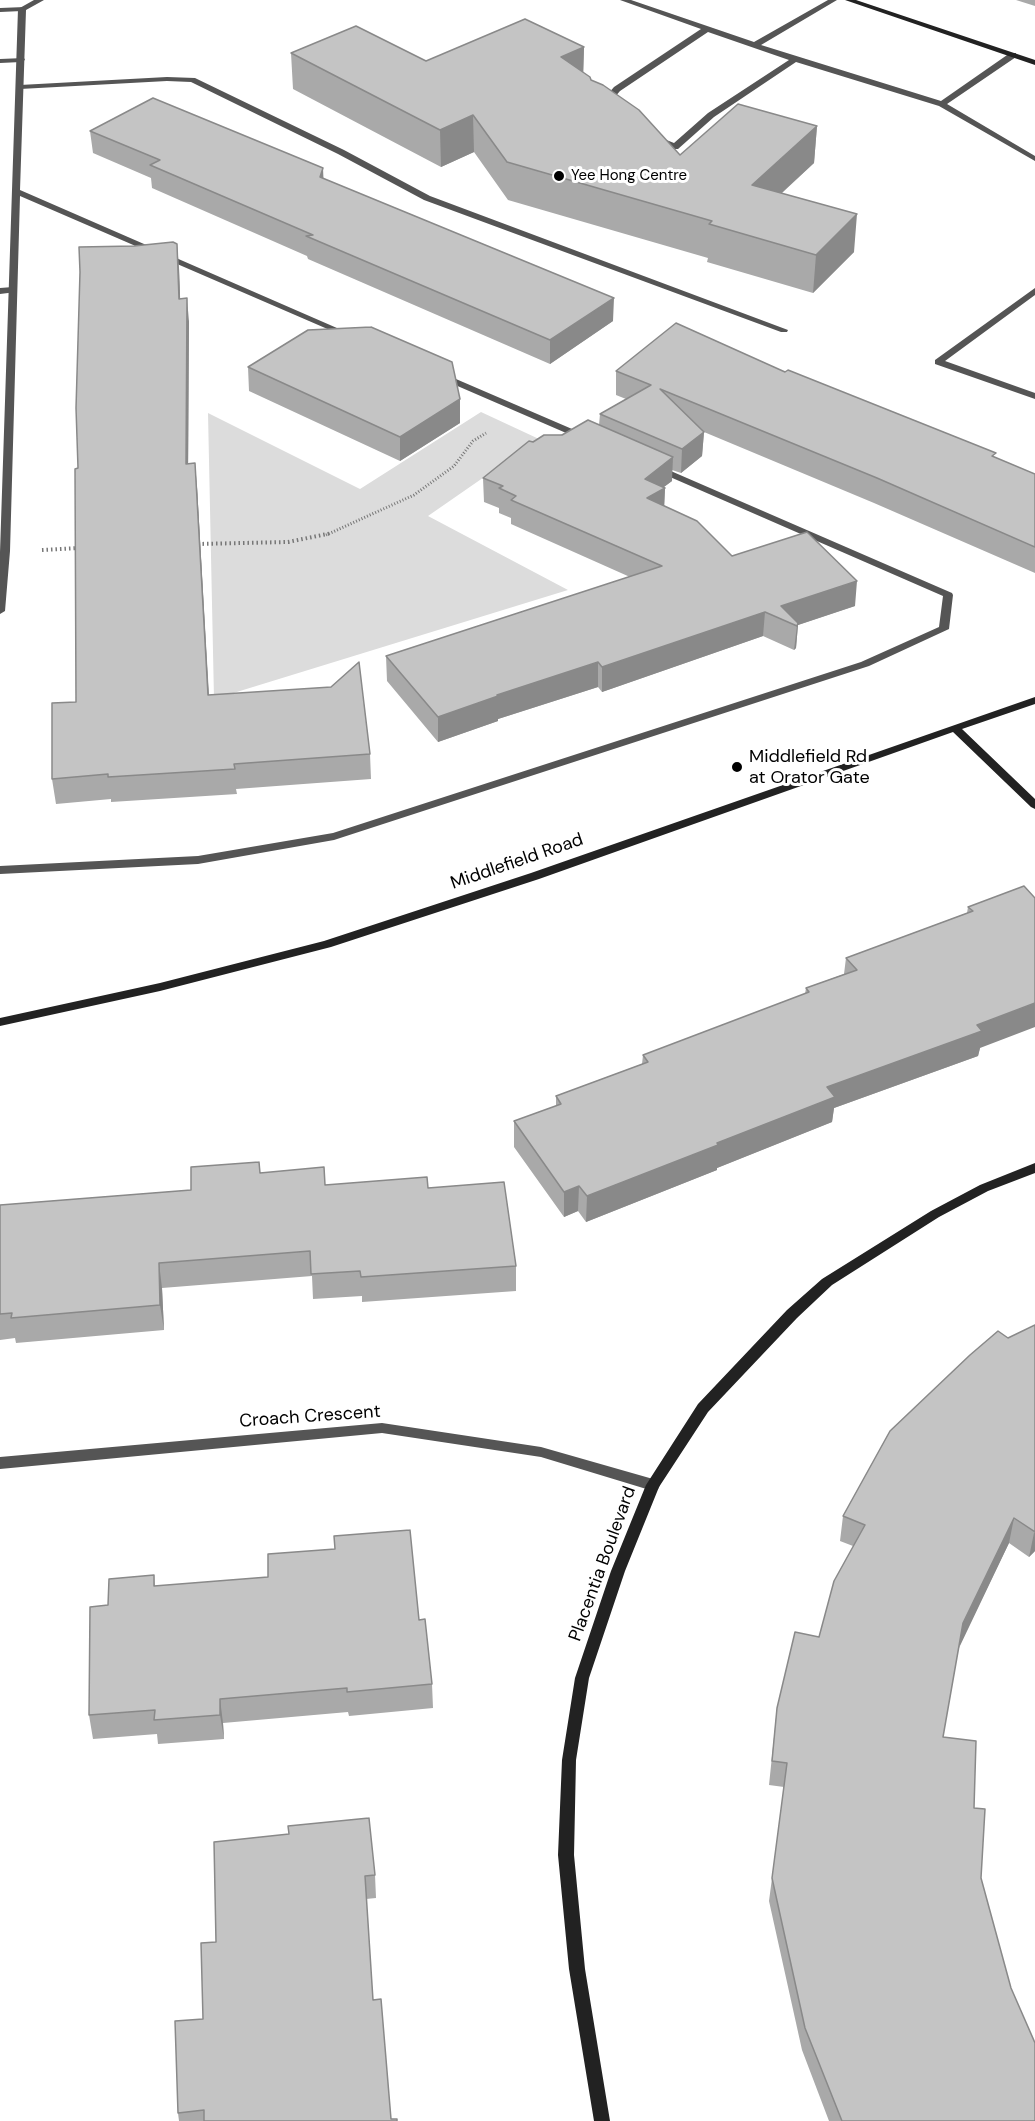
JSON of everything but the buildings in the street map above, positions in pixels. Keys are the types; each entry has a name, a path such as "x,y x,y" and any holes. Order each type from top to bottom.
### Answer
{"street":[{"path":"0,10 22,9 40,0"},
{"path":"624,0 755,45 942,104 1035,159"},
{"path":"755,45 833,0"},
{"path":"849,0 1035,63"},
{"path":"0,611 5,551 22,9"},
{"path":"595,115 617,89 707,29"},
{"path":"942,104 1013,55"},
{"path":"650,135 675,147 711,115 795,58"},
{"path":"0,61 21,60"},
{"path":"20,87 167,79 192,80 341,152 427,198 784,330"},
{"path":"16,192 354,338"},
{"path":"0,291 13,290"},
{"path":"1033,393 938,362 1035,291"},
{"path":"428,370 599,443"},
{"path":"0,870 198,860 334,836 865,664 944,629 948,595 641,462"},
{"name":"Middlefield Road","path":"0,1022 160,987 327,944 535,876 1035,700"},
{"path":"955,728 1035,805"},
{"name":"Placentia Boulevard","path":"602,2121 577,1970 570,1901 566,1855 569,1760 582,1678 618,1571 653,1485 703,1408 792,1314 827,1282 935,1215 984,1188 1035,1168"},
{"name":"Croach Crescent","path":"0,1463 382,1428 542,1452 653,1485"}],"path":[{"path":"195,544 288,542 331,534 414,495 454,466 473,441 524,411"},
{"path":"5,551 88,548"}],"shaded area":[{"path":"481,412 539,439 428,516 568,590 214,699 208,413 360,489"}],"place":[{"name":"Yee Hong Centre","path":"559,176"},
{"name":"Middlefield Rd at Orator Gate","path":"737,767"}]}
